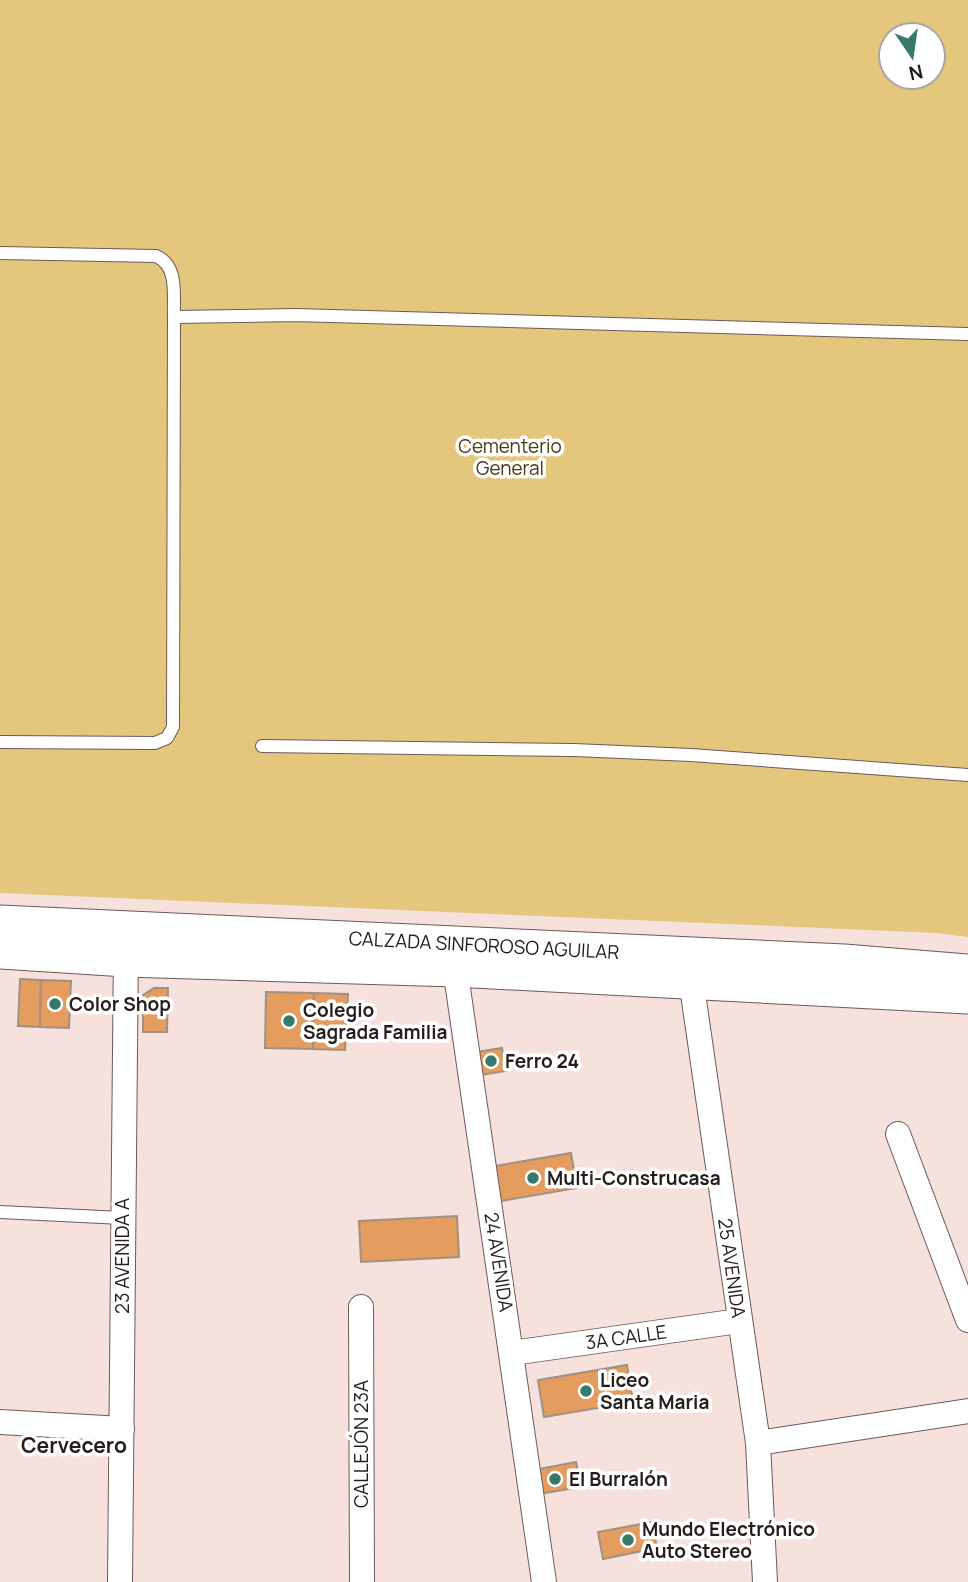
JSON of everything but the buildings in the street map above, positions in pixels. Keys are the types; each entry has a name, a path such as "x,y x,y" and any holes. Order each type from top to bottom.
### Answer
{"main road":[{"name":"CALZADA SINFOROSO AGUILAR","path":"0,923 126,944"},
{"name":"CALZADA SINFOROSO AGUILAR","path":"0,951 126,944 454,956 689,969 817,986 968,996"},
{"name":"CALZADA SINFOROSO AGUILAR","path":"689,969 844,962 968,972"}],"street":[{"name":"23 AVENIDA A","path":"120,1582 126,944"},
{"name":"24 AVENIDA","path":"454,956 544,1582"},
{"name":"25 AVENIDA","path":"689,969 758,1443 765,1582"},
{"path":"898,1134 968,1320"},
{"name":"CALLEJÓN 23A","path":"361,1307 362,1582"},
{"name":"3A CALLE","path":"512,1353 739,1321"},
{"path":"758,1443 968,1411"},
{"path":"0,1422 122,1429"}],"lane":[{"path":"0,253 156,256 165,260 170,267 174,317 173,727 167,738 155,743 0,742"},
{"path":"174,317 295,315 968,334"},
{"path":"262,746 691,755 968,775"},
{"path":"0,1212 122,1218"}],"green space":[{"name":"Cementerio General","path":"0,0 968,0 968,937 937,933 0,893"}],"place":[{"name":"Color Shop","path":"55,1004"},
{"name":"Colegio Sagrada Familia","path":"289,1021"},
{"name":"Ferro 24","path":"491,1061"},
{"name":"Multi-Construcasa","path":"533,1178"},
{"name":"Liceo Santa Maria","path":"586,1391"},
{"name":"El Burralón","path":"555,1479"},
{"name":"Mundo Electrónico Auto Stereo","path":"628,1540"}],"district":[{"name":"Cervecero","path":"74,1445"}]}
